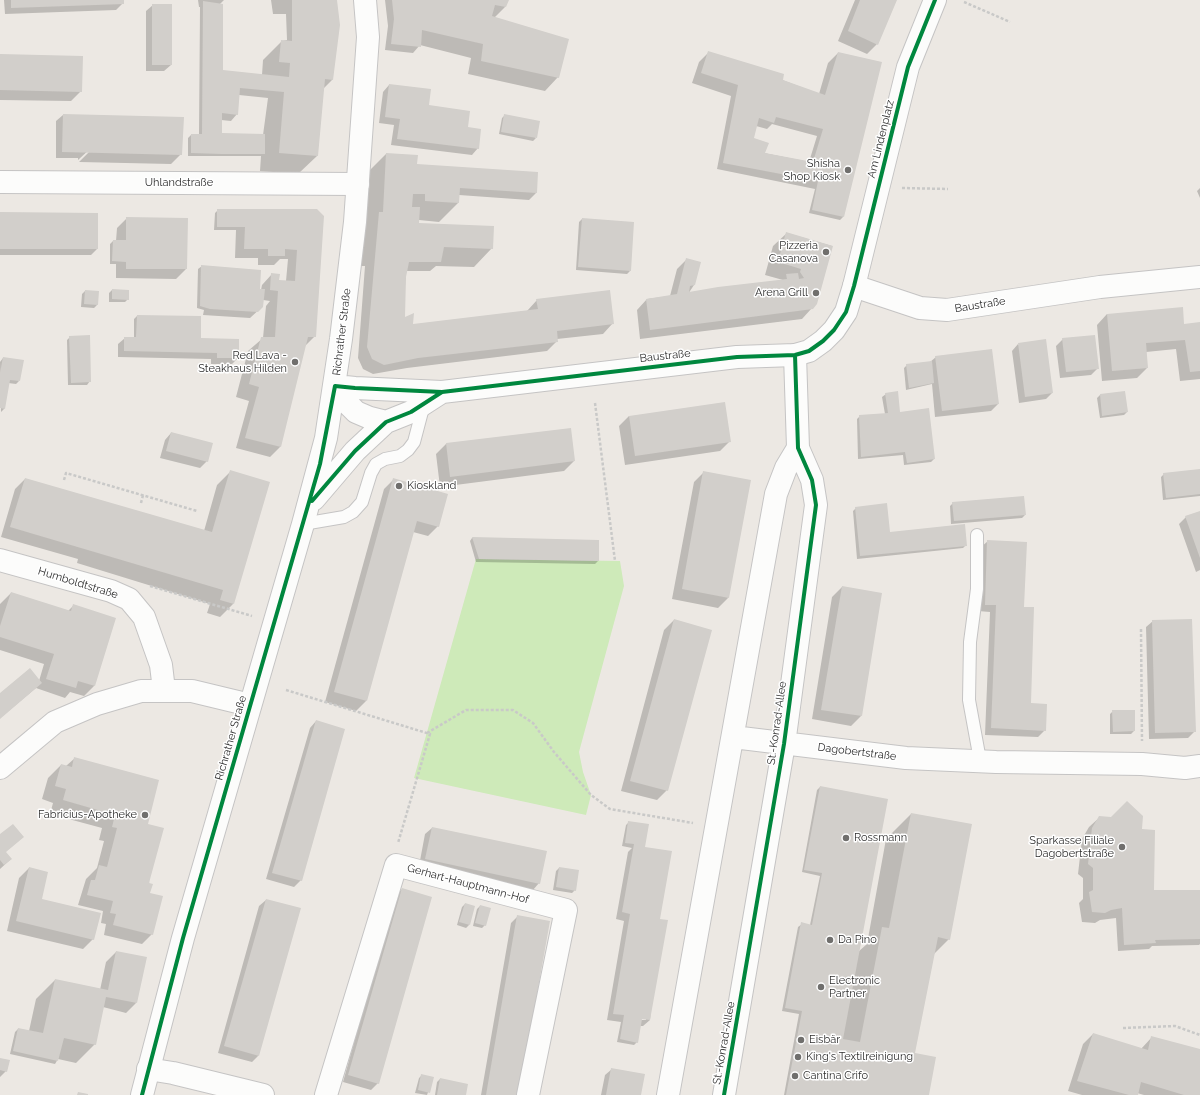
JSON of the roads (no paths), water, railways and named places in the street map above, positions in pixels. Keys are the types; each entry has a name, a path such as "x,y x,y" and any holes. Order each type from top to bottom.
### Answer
{"street":[{"name":"Richrather Straße","path":"142,1095 183,938 306,515 326,438 335,386 358,184 368,37 365,0"},
{"name":"Am Lindenplatz","path":"854,286 908,67 935,0"},
{"name":"Uhlandstraße","path":"0,182 358,184"},
{"name":"Baustraße","path":"335,386 442,392 737,357 794,355 809,351 824,341 834,330 846,312 854,286 920,308 947,310 1100,288 1200,277"},
{"name":"St.-Konrad-Allee","path":"724,1095 784,744 816,506 812,480 798,448 794,355"},
{"path":"335,386 346,402 356,412 370,418 386,422"},
{"name":"Baustraße","path":"306,515 351,455 386,422 424,404 442,392"},
{"path":"668,1095 734,737 776,494 786,468 798,448"},
{"name":"Humboldtstraße","path":"0,560 111,591 129,599 144,617 161,665 164,690"},
{"path":"0,768 55,722 118,697 141,691 192,691 250,705"},
{"name":"Dagobertstraße","path":"734,737 906,758 1004,762 1142,764 1186,768 1200,766"},
{"name":"Gerhart-Hauptmann-Hof","path":"326,1095 396,865 566,910 528,1095"},
{"path":"148,1069 173,1073 263,1095"}],"lane":[{"path":"306,515 344,517 353,512 362,502 371,473 376,464 385,459 400,456 408,450 414,442 424,404"},
{"path":"977,535 977,589 970,642 969,700 980,760"}],"place":[{"name":"Shisha Shop Kiosk","path":"848,170"},
{"name":"Pizzeria Casanova","path":"826,252"},
{"name":"Arena Grill","path":"816,293"},
{"name":"Red Lava - Steakhaus Hilden","path":"295,362"},
{"name":"Kioskland","path":"399,486"},
{"name":"Fabricius-Apotheke","path":"145,815"},
{"name":"Rossmann","path":"846,838"},
{"name":"Sparkasse Filiale Dagobertstraße","path":"1122,847"},
{"name":"Da Pino","path":"830,940"},
{"name":"Electronic Partner","path":"821,987"},
{"name":"Eisbär","path":"801,1040"},
{"name":"King's Textilreinigung","path":"798,1057"},
{"name":"Cantina Crifo","path":"795,1076"}]}
